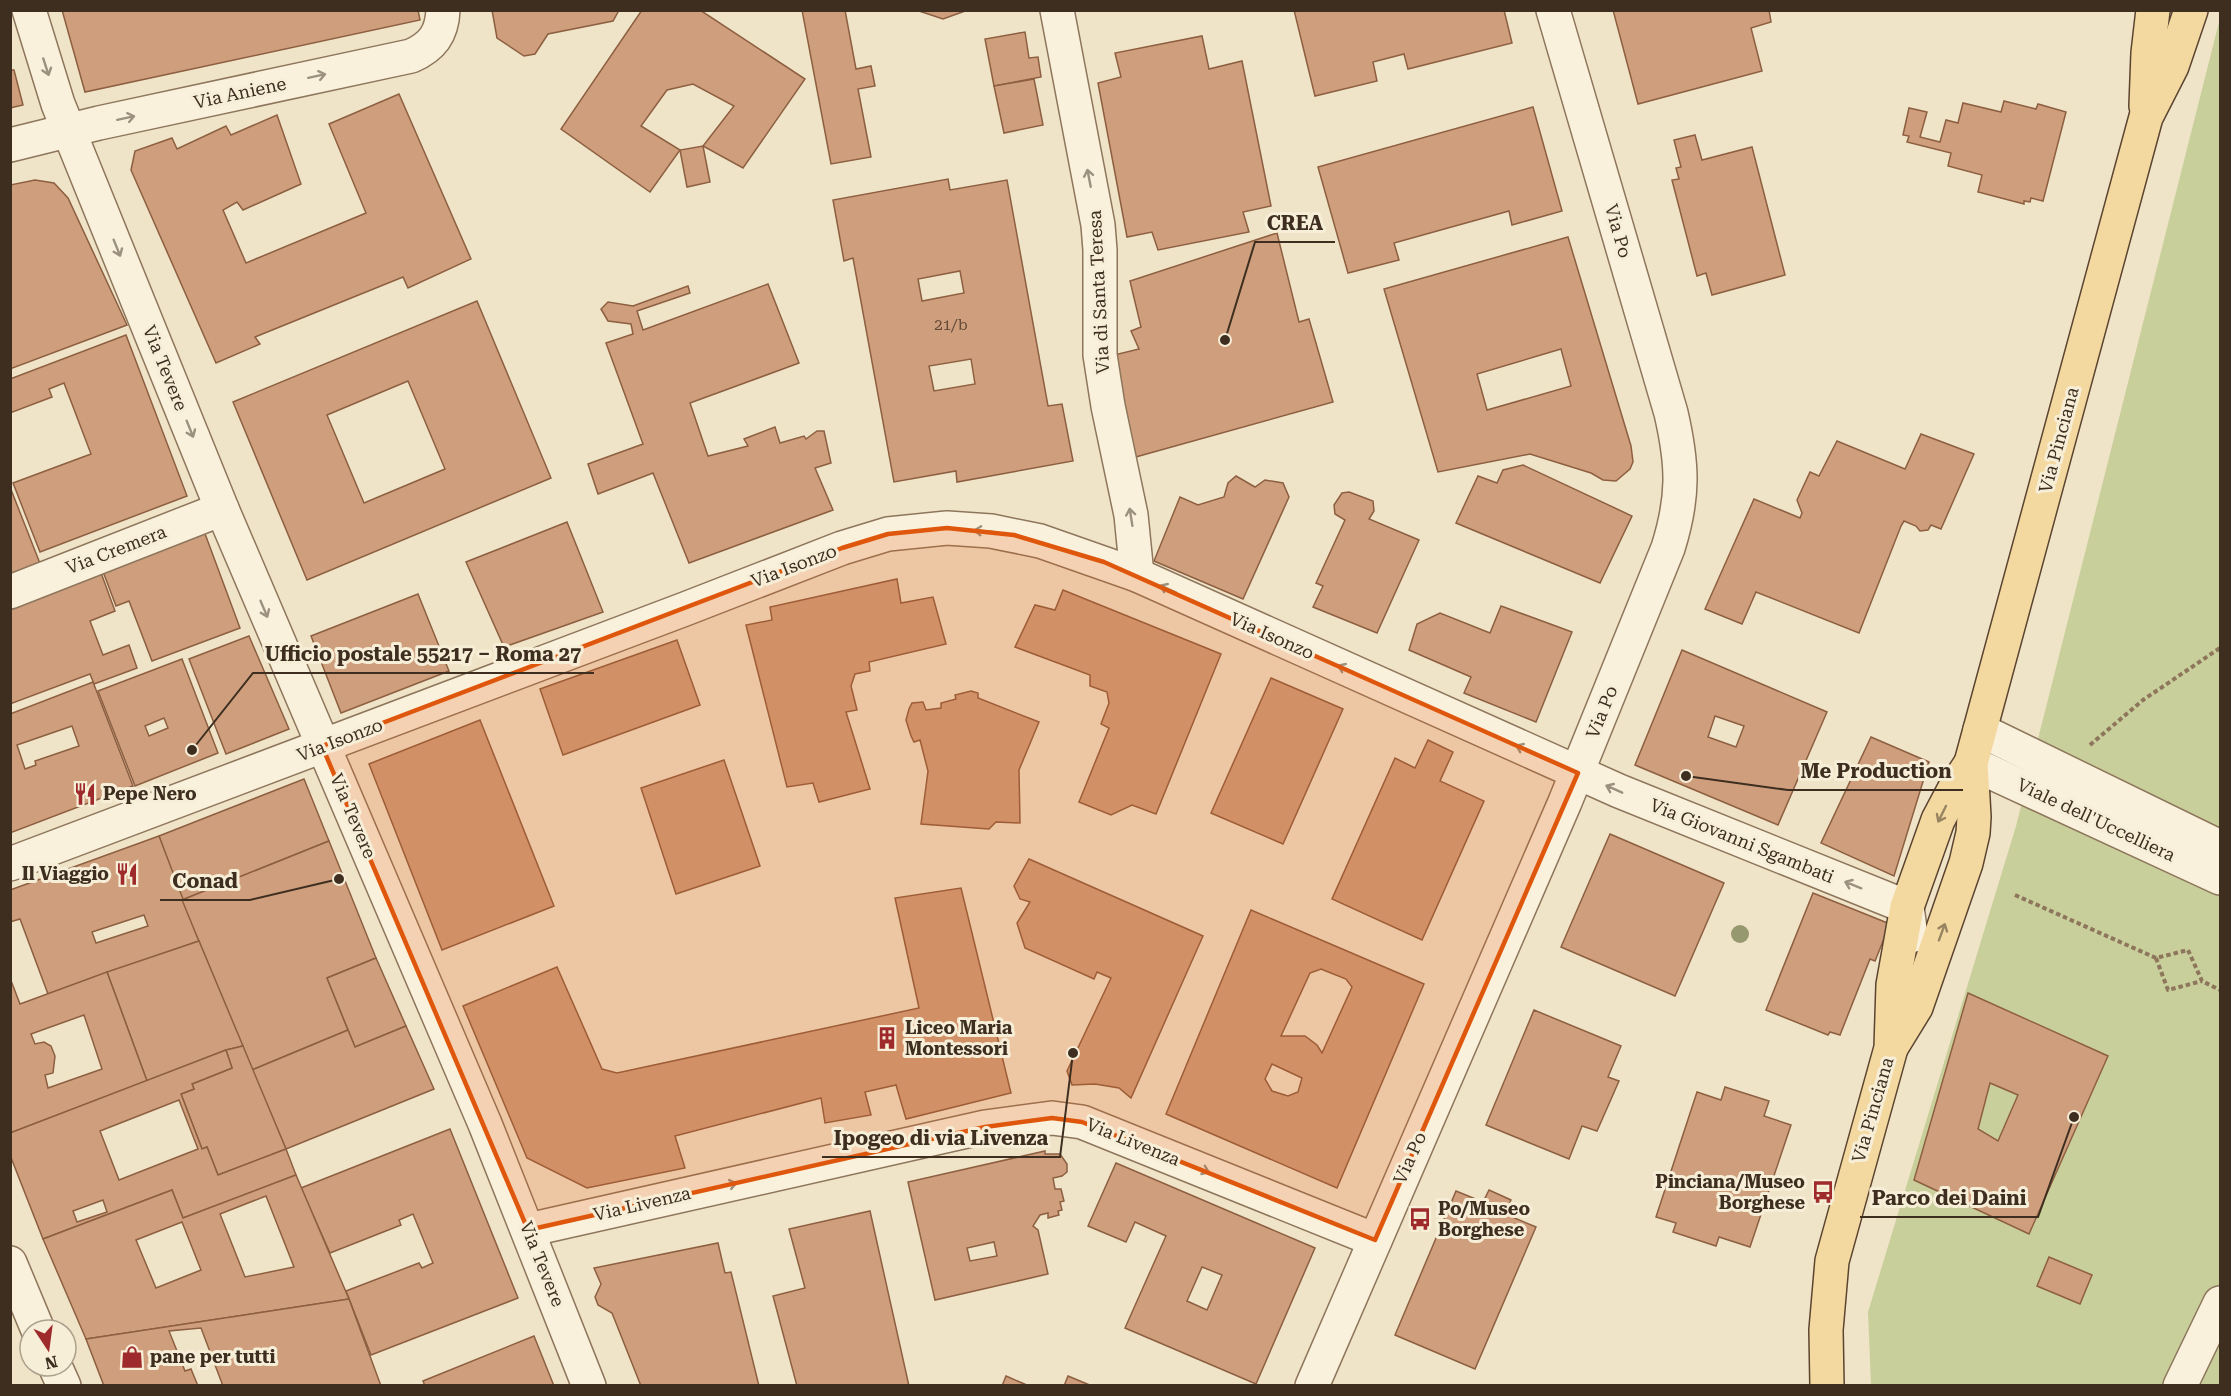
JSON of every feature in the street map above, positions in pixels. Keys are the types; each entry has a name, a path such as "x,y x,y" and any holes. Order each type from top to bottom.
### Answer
{"main road":[{"name":"Via Pinciana","path":"1827,1386 1826,1330 1832,1261 1891,1048 1893,985 1907,907 1938,820 1971,763 2146,117 2178,50 2191,10"},
{"name":"Via Pinciana","path":"2146,117 2148,53 2153,11"},
{"name":"Via Pinciana","path":"1891,1048 1916,1007 1970,849 1974,817 1971,763"}],"street":[{"name":"Via Tevere","path":"29,10 58,104 222,509 481,1113 589,1386"},
{"name":"Via Aniene","path":"10,146 411,56 431,45 438,36 442,24 442,10"},
{"name":"Via di Santa Teresa","path":"1057,10 1098,225 1100,355 1108,406 1131,515 1137,575"},
{"name":"Via Po","path":"1312,1386 1578,772 1668,548 1678,513 1681,474 1671,413 1553,10"},
{"path":"2153,11 2178,50"},
{"name":"Via Cremera","path":"10,592 222,509"},
{"name":"Via Isonzo","path":"10,864 842,548 888,534 947,528 991,531 1040,541 1137,575 1578,772"},
{"name":"Viale dell'Uccelliera","path":"1980,730 2220,847"},
{"name":"Viale dell'Uccelliera","path":"1971,763 2220,878"},
{"name":"Via Giovanni Sgambati","path":"1578,772 1907,907"},
{"name":"Via Pinciana","path":"1907,907 1916,1007"},
{"name":"Via Livenza","path":"528,1230 985,1127 1052,1118 1082,1122 1375,1240"},
{"path":"10,1263 25,1318"},
{"path":"2180,1386 2220,1303"}],"path":[{"path":"2062,769 2143,700 2220,648"},
{"path":"2015,895 2156,958 2188,950 2202,981 2220,990"},
{"path":"2156,958 2168,990 2202,981"}],"highlighted area":[{"path":"947,528 1014,535 1104,562 1578,773 1375,1240 1082,1122 1052,1118 985,1127 528,1230 322,746 842,548 888,534"}],"green space":[{"path":"2220,18 2220,1385 1871,1385 1868,1312 2016,826"}],"building":[{"path":"62,10 418,10 420,20 85,92"},
{"path":"492,10 618,10 618,12 613,21 548,34 535,54 524,56 497,38"},
{"path":"642,10 700,10 805,79 743,168 703,146 734,106 693,84 667,90 641,126 680,150 650,192 561,129"},
{"path":"802,10 845,10 856,69 871,66 875,86 858,89 871,157 831,164"},
{"path":"916,10 968,10 943,19"},
{"path":"1294,10 1504,10 1512,43 1408,69 1404,54 1373,62 1377,81 1315,96"},
{"path":"1613,10 1769,10 1771,22 1751,28 1762,71 1638,104"},
{"path":"1025,32 1029,58 1038,57 1041,77 994,86 985,39"},
{"path":"1202,36 1209,69 1242,61 1271,206 1243,212 1249,232 1158,250 1152,232 1127,237 1098,83 1121,77 1115,53"},
{"path":"10,70 14,70 23,105 10,108"},
{"path":"1034,79 1043,125 1004,133 994,86"},
{"path":"399,94 471,259 408,288 403,277 255,337 260,344 216,363 131,170 135,151 172,138 177,149 226,126 231,135 277,115 301,184 243,210 237,202 223,210 246,263 366,213 329,124"},
{"path":"2004,101 2036,109 2038,104 2066,112 2043,201 2031,198 2030,202 2024,201 2024,204 1978,192 1982,175 1948,166 1951,153 1907,142 1909,136 1903,135 1909,108 1927,112 1920,137 1940,142 1946,120 1958,123 1963,103 2001,112"},
{"path":"1533,107 1562,211 1512,225 1509,211 1394,243 1399,260 1348,273 1318,167"},
{"path":"1695,135 1702,160 1752,147 1785,275 1712,295 1706,273 1697,276 1672,180 1679,179 1676,168 1681,167 1674,140"},
{"path":"703,146 710,182 687,187 680,150"},
{"path":"948,179 950,190 1007,180 1048,406 1062,404 1073,461 957,482 956,471 894,482 853,258 844,261 833,200","holes":["960,271 964,293 922,301 918,279","971,359 975,384 934,391 929,366"]},
{"path":"35,180 54,183 68,198 127,325 10,369 10,185"},
{"path":"1277,233 1299,322 1309,319 1333,402 1132,458 1106,357 1139,349 1131,331 1141,327 1130,281"},
{"path":"1568,237 1631,446 1633,462 1630,469 1616,481 1603,480 1591,473 1530,454 1438,472 1384,289","holes":["1561,349 1571,386 1487,410 1477,374"]},
{"path":"768,284 799,363 690,403 708,456 748,446 744,439 775,427 780,443 804,436 806,439 817,431 824,431 831,463 815,468 833,510 689,563 653,473 598,494 588,464 643,444 606,343 633,334 631,324 608,321 601,309 608,302 633,306 688,286 690,293 637,311 643,330"},
{"path":"477,301 551,478 307,580 233,402","holes":["408,381 445,469 364,503 327,415"]},
{"path":"126,335 187,496 40,552 13,483 91,454 64,383 49,389 52,397 10,413 10,379"},
{"path":"1921,434 1974,454 1941,529 1931,525 1928,530 1920,531 1916,526 1904,521 1859,633 1756,592 1742,624 1705,609 1754,499 1800,518 1802,513 1797,500 1810,472 1819,476 1837,441 1905,469"},
{"path":"1523,465 1632,516 1600,583 1456,523 1478,476 1497,483 1503,470"},
{"path":"1236,476 1255,487 1265,480 1283,483 1289,497 1243,599 1154,561 1180,497 1198,505 1224,497 1228,483"},
{"path":"10,487 41,566 10,578"},
{"path":"1349,492 1373,501 1374,511 1369,519 1419,540 1377,633 1313,607 1323,586 1316,583 1345,520 1335,514 1334,505 1342,493"},
{"path":"567,522 603,612 504,647 466,562"},
{"path":"204,531 240,628 152,661 129,601 116,606 102,569"},
{"path":"100,570 115,611 90,621 103,655 129,645 137,668 94,684 90,674 10,704 10,604"},
{"path":"897,579 901,603 933,597 946,644 869,662 870,671 855,674 851,686 857,710 846,712 870,789 819,802 813,783 787,787 746,625 772,620 770,607"},
{"path":"1063,590 1221,654 1156,814 1132,805 1111,815 1079,802 1109,728 1101,724 1109,703 1107,692 1090,686 1090,675 1015,647 1035,605 1055,610"},
{"path":"418,594 449,671 341,713 311,636"},
{"path":"1501,606 1572,632 1536,722 1464,693 1471,677 1409,650 1417,624 1440,613 1490,633"},
{"path":"249,636 289,729 226,754 189,659"},
{"path":"677,640 700,705 563,755 540,689"},
{"path":"1682,650 1827,712 1778,825 1635,765","holes":["1715,716 1744,726 1736,747 1708,737"]},
{"path":"182,659 218,753 135,786 98,691","holes":["164,718 168,728 149,736 145,726"]},
{"path":"1271,678 1343,709 1283,844 1211,813"},
{"path":"93,682 133,786 10,833 10,714","holes":["72,726 79,746 35,761 36,765 25,769 17,745"]},
{"path":"971,691 978,693 978,698 1039,722 1019,770 1020,823 996,822 989,829 921,824 928,771 920,740 914,742 906,720 909,709 912,703 923,702 926,710 941,708 941,703 956,699 955,695"},
{"path":"480,720 554,906 442,950 369,764"},
{"path":"1871,737 1929,762 1894,876 1821,843"},
{"path":"1428,740 1453,752 1440,781 1484,801 1422,940 1332,899 1395,758 1415,768"},
{"path":"724,760 760,866 676,894 641,788"},
{"path":"304,779 329,841 182,900 159,836"},
{"path":"1610,834 1724,883 1675,996 1561,947"},
{"path":"159,836 199,941 48,994 20,919 10,922 10,890","holes":["144,915 148,926 96,943 92,932"]},
{"path":"329,841 376,958 327,978 348,1030 252,1070 182,900"},
{"path":"1029,859 1203,936 1131,1098 1119,1088 1095,1084 1072,1085 1067,1071 1111,978 1097,972 1094,979 1025,948 1017,923 1030,902 1020,899 1014,886"},
{"name":"Liceo Maria Montessori","path":"961,888 1011,1093 906,1119 896,1085 865,1092 871,1115 825,1123 821,1098 675,1136 685,1168 587,1188 527,1158 463,1006 557,967 602,1069 617,1073 919,1008 895,898"},
{"path":"1813,893 1890,924 1875,961 1870,959 1840,1035 1830,1032 1828,1035 1766,1010"},
{"path":"1251,910 1424,984 1337,1188 1166,1114","holes":["1321,969 1346,979 1352,987 1322,1053 1317,1045 1305,1036 1281,1036 1310,973","1272,1064 1302,1078 1298,1092 1288,1096 1272,1091 1265,1079"]},
{"path":"199,941 243,1046 226,1050 147,1081 107,972"},
{"path":"376,958 406,1026 355,1047 327,978"},
{"path":"107,972 147,1081 10,1133 10,978 20,1004","holes":["84,1015 102,1069 48,1088 45,1075 53,1073 55,1056 51,1046 44,1042 35,1044 31,1034"]},
{"path":"1968,993 2108,1056 2029,1234 1914,1180","holes":["1990,1083 2018,1095 1998,1141 1978,1129"]},
{"path":"1534,1010 1621,1046 1608,1077 1619,1081 1597,1131 1582,1126 1569,1159 1486,1125"},
{"path":"406,1026 434,1089 286,1149 252,1070 348,1030 355,1047"},
{"path":"243,1046 286,1149 218,1175 207,1147 202,1149 181,1094 194,1089 192,1084 232,1068 226,1050"},
{"path":"226,1050 232,1068 192,1084 194,1089 181,1094 202,1149 207,1147 218,1175 286,1149 296,1175 183,1218 172,1190 43,1239 10,1155 10,1133","holes":["179,1100 198,1149 119,1180 100,1131","103,1200 107,1212 77,1222 73,1211"]},
{"path":"1725,1087 1769,1101 1764,1116 1791,1125 1750,1247 1719,1237 1716,1246 1673,1232 1676,1223 1656,1217 1697,1092 1721,1100"},
{"path":"450,1129 518,1298 371,1355 346,1291 419,1263 422,1268 433,1263 413,1214 399,1220 401,1225 330,1253 301,1188"},
{"path":"1045,1151 1045,1154 1060,1154 1067,1164 1067,1172 1053,1178 1055,1189 1061,1189 1064,1201 1060,1202 1062,1210 1058,1211 1059,1215 1048,1218 1048,1213 1040,1215 1033,1226 1038,1230 1048,1274 935,1300 908,1182","holes":["994,1242 997,1256 970,1261 967,1248"]},
{"path":"1116,1163 1315,1248 1256,1384 1125,1328 1166,1236 1135,1222 1126,1242 1088,1226","holes":["1202,1267 1222,1275 1207,1310 1187,1301"]},
{"path":"296,1175 349,1299 86,1339 43,1239 172,1190 183,1218","holes":["266,1196 294,1267 245,1277 220,1214","182,1222 201,1270 156,1288 136,1240"]},
{"path":"1489,1190 1511,1200 1505,1214 1536,1227 1475,1369 1395,1335 1456,1191 1483,1202"},
{"path":"870,1211 909,1386 797,1386 773,1296 805,1288 789,1229"},
{"path":"718,1243 725,1273 731,1272 759,1386 641,1386 612,1313 598,1305 595,1297 601,1284 594,1268"},
{"path":"2049,1257 2092,1275 2080,1304 2037,1286"},
{"path":"349,1299 381,1386 223,1386 201,1328 169,1331 185,1371 191,1369 198,1386 104,1386 86,1339"},
{"path":"534,1336 554,1386 425,1386 423,1381"},
{"path":"1006,1376 1029,1386 1002,1386"},
{"path":"1068,1376 1092,1386 1064,1386"}],"place":[{"name":"CREA","path":"1225,340"},
{"name":"Ufficio postale 55217 – Roma 27","path":"192,750"},
{"name":"Me Production","path":"1686,776"},
{"name":"Pepe Nero","path":"85,794"},
{"name":"Il Viaggio","path":"127,874"},
{"name":"Conad","path":"339,879"},
{"name":"Liceo Maria Montessori","path":"887,1038"},
{"name":"Ipogeo di via Livenza","path":"1073,1053"},
{"name":"Parco dei Daini","path":"2074,1117"},
{"name":"Pinciana/Museo Borghese","path":"1823,1192"},
{"name":"Po/Museo Borghese","path":"1420,1219"},
{"name":"pane per tutti","path":"132,1357"}]}
